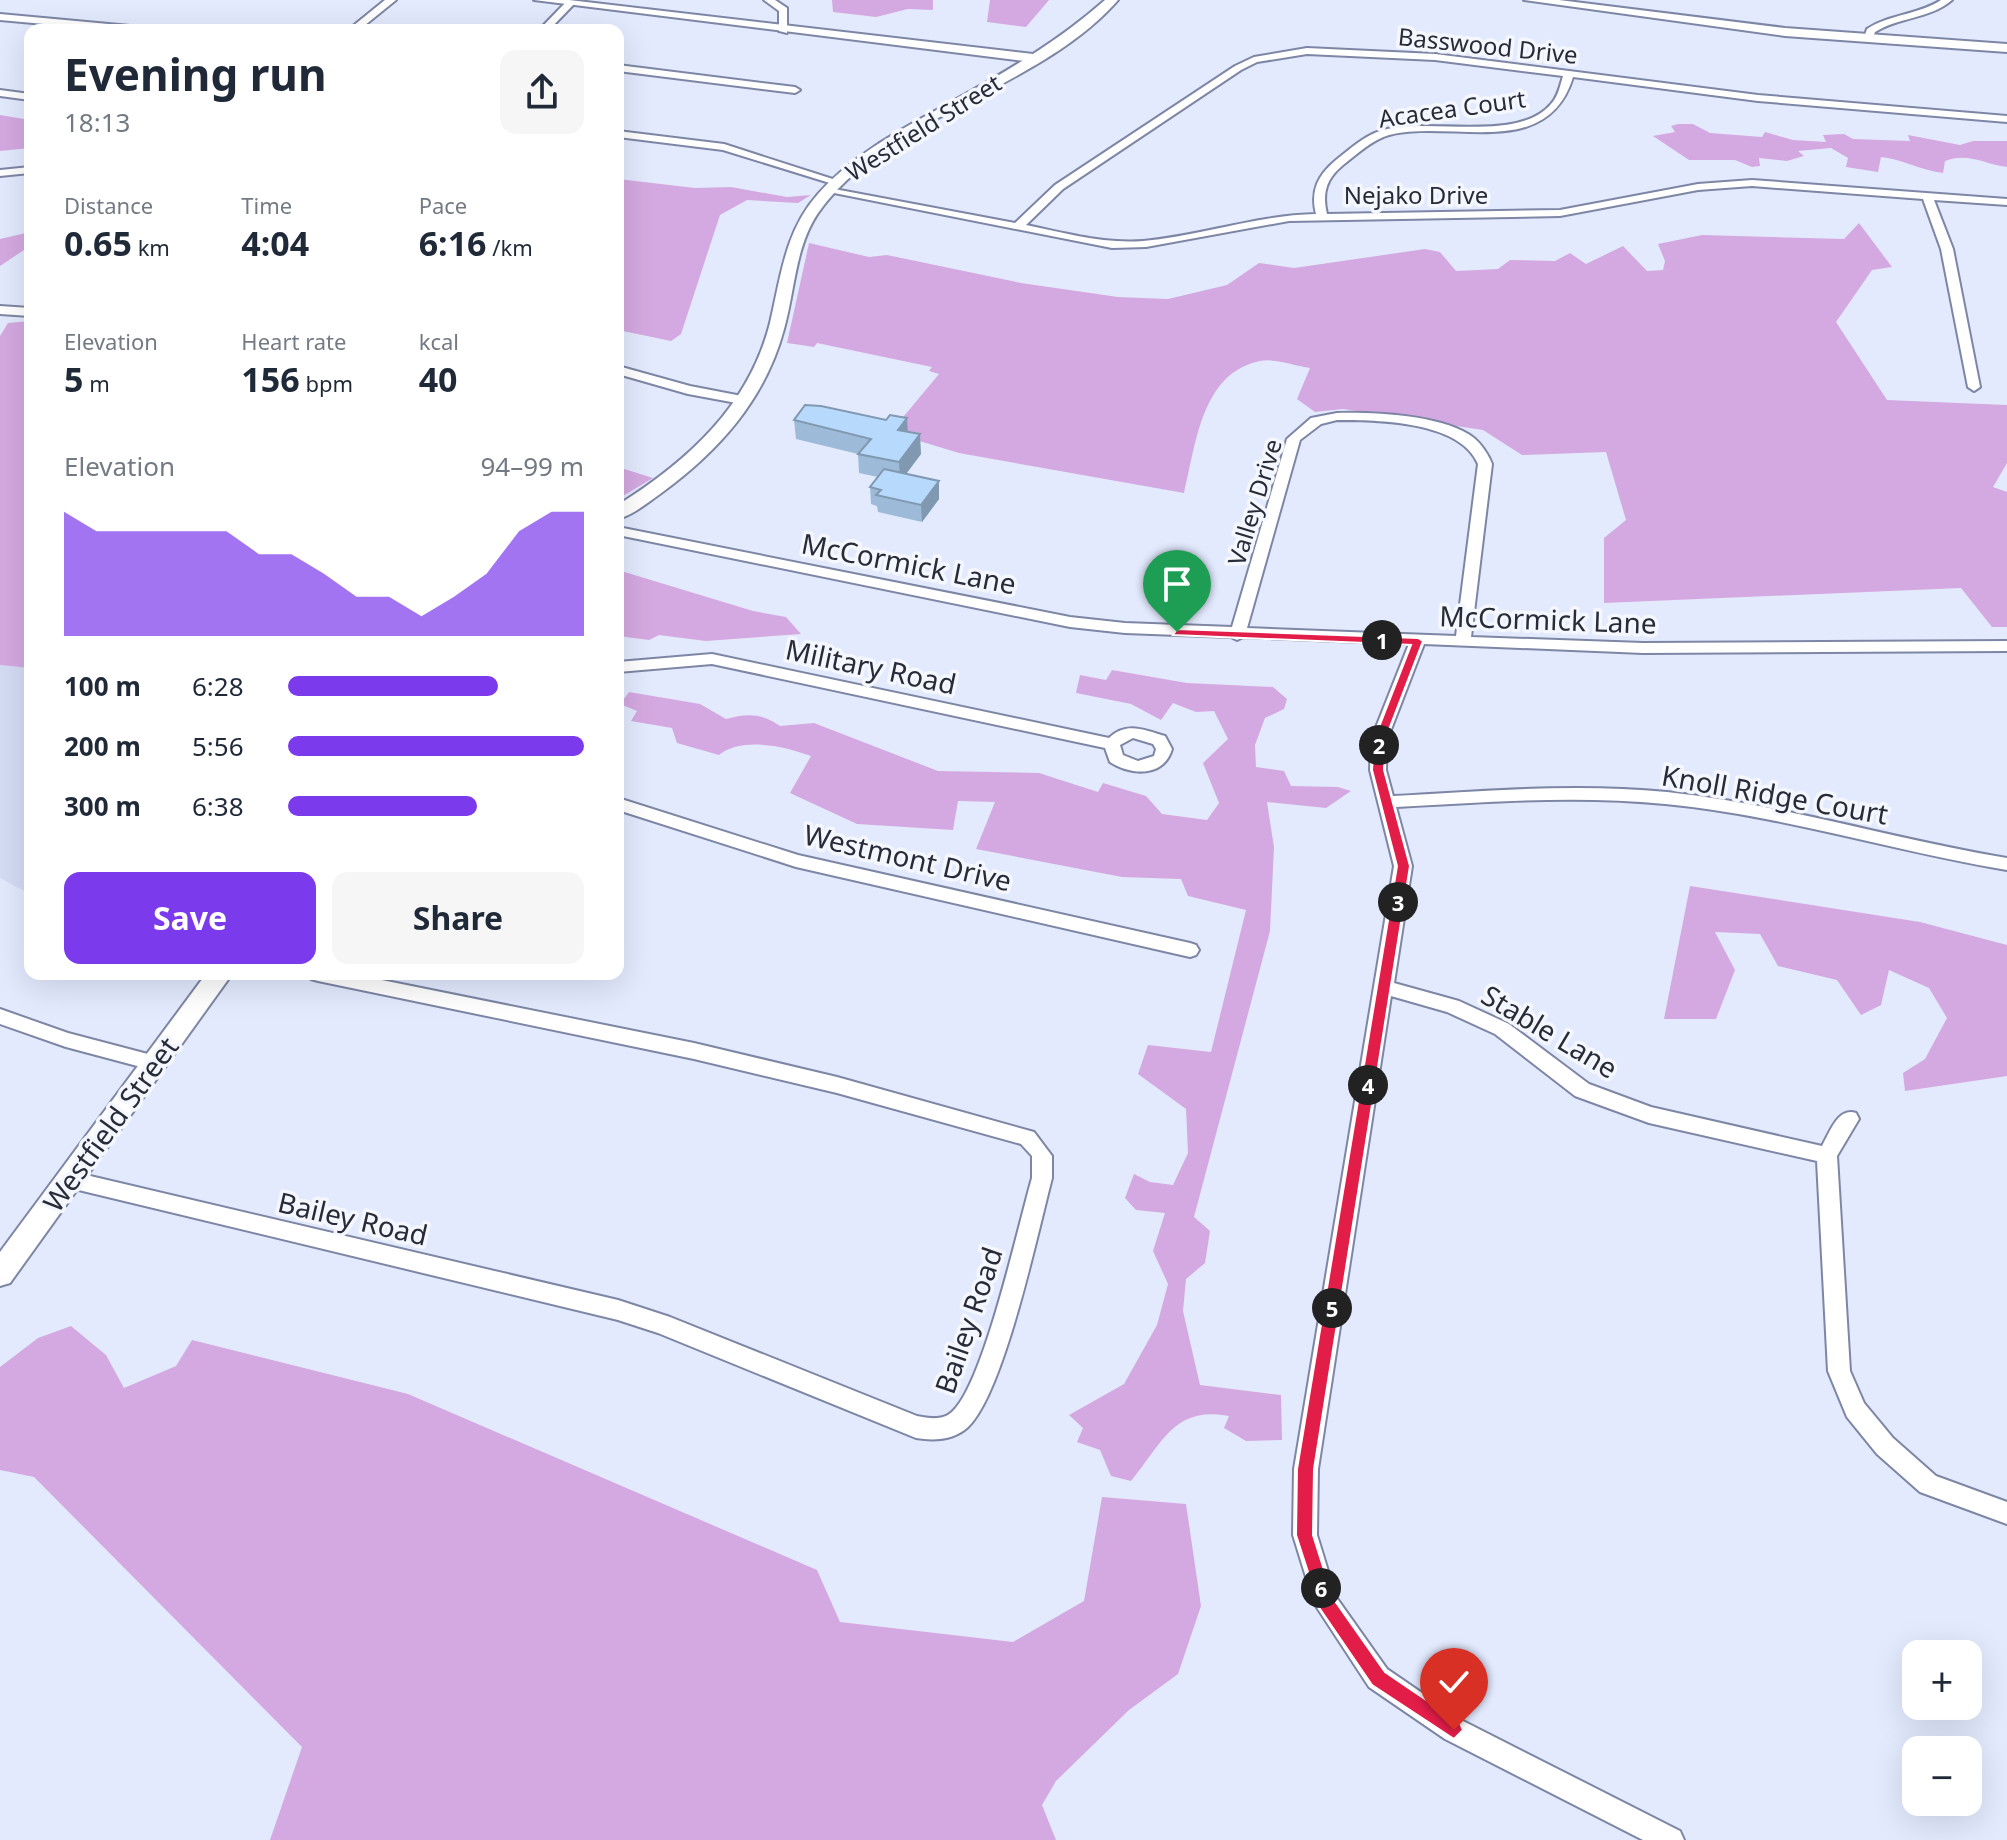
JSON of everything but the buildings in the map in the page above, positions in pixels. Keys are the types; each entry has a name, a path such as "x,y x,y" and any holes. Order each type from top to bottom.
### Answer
{"main road":[{"name":"Westfield Street","path":"624,510 655,492 695,458 723,430 742,400 757,384 767,364 798,236 833,187 883,147 1084,27 1112,0"},
{"path":"1530,0 1728,26 2007,48"},
{"name":"Westfield Street","path":"0,1274 216,980"}],"street":[{"path":"361,24 391,0"},
{"path":"540,0 1033,58"},
{"path":"769,0 784,10 784,31"},
{"path":"1869,38 1870,31 1881,24 1927,13 1947,0"},
{"path":"550,24 570,3"},
{"path":"0,17 76,24"},
{"name":"Basswood Drive","path":"1017,228 1059,187 1254,60 1278,54 1332,51 1435,57 1758,98 2007,119"},
{"path":"624,69 795,90"},
{"name":"Acacea Court","path":"1322,216 1317,200 1319,186 1327,172 1366,142 1386,133 1478,128 1529,120 1550,111 1560,99 1569,74"},
{"path":"0,93 24,96"},
{"name":"Nejako Drive","path":"624,135 724,147 833,187 1017,228 1112,245 1146,244 1255,222 1322,216 1560,213 1698,187 1752,183 2007,202"},
{"path":"0,173 24,171"},
{"path":"1927,195 1947,249 1974,387"},
{"path":"0,310 24,312"},
{"path":"624,372 688,390 742,400"},
{"name":"Valley Drive","path":"1237,635 1294,439 1306,426 1323,418 1351,415 1436,428 1460,435 1478,448 1485,464 1463,643"},
{"name":"McCormick Lane","path":"624,532 1070,622 1237,635 1643,648 2007,646"},
{"path":"1418,641 1379,740 1378,770 1403,866 1306,1469 1305,1535 1326,1603 1378,1678 1454,1730 1671,1840"},
{"name":"Military Road","path":"624,666 712,659 1112,744"},
{"name":"Knoll Ridge Court","path":"1387,802 1543,794 1664,797 1729,806 2007,864"},
{"name":"Westmont Drive","path":"624,806 796,861 1190,950"},
{"name":"Bailey Road","path":"69,1180 618,1310 662,1324 916,1427 934,1431 949,1427 970,1409 990,1358 1042,1178 1045,1162 1040,1150 1027,1138 851,1089 694,1051 347,980"},
{"name":"Stable Lane","path":"1384,987 1452,1006 1502,1029 1582,1090 1649,1115 1827,1155"},
{"path":"0,1016 66,1040 156,1063"},
{"path":"1849,1119 1827,1155 1839,1371 1855,1410 1885,1446 1928,1484 2007,1513"}],"shaded area":[{"path":"832,0 933,0 933,10 908,9 876,17 833,12"},
{"path":"990,0 1049,0 1026,27 987,22"},
{"path":"0,115 24,119 24,149 0,151"},
{"path":"1693,124 1710,133 1762,137 1765,132 1793,140 1826,142 1823,135 1844,134 1853,139 1910,141 1908,135 1960,145 1973,141 2007,141 2007,167 1961,158 1945,161 1943,173 1881,157 1878,172 1846,167 1848,158 1831,148 1798,151 1804,156 1787,161 1759,158 1760,166 1752,167 1735,160 1689,160 1653,136 1675,132 1671,126"},
{"path":"624,180 695,188 731,187 787,197 811,195 798,203 747,200 720,215 681,334 671,341 624,331"},
{"path":"1859,223 1892,267 1872,270 1836,322 1887,400 2007,405 2007,463 1993,487 2007,492 2007,627 1992,627 1961,588 1604,603 1604,538 1626,520 1606,452 1522,455 1483,430 1343,409 1315,412 1297,399 1310,368 1266,360 1240,368 1225,380 1204,414 1184,493 959,453 916,440 921,434 894,428 939,374 929,371 932,367 817,343 814,347 787,343 809,243 869,257 887,255 1021,283 1118,297 1168,299 1227,285 1259,263 1294,268 1425,249 1440,252 1456,271 1498,269 1510,260 1555,261 1570,253 1586,264 1623,246 1647,271 1663,270 1665,261 1658,244 1702,235 1844,239"},
{"path":"24,233 24,250 0,266 0,239"},
{"path":"24,322 24,667 0,665 0,336 8,323"},
{"path":"624,469 653,478 624,495"},
{"path":"624,572 753,611 786,617 801,634 706,641 659,635 649,640 624,637"},
{"path":"0,665 24,667 24,891 0,878"},
{"path":"1112,670 1187,683 1273,687 1287,699 1284,709 1265,718 1255,745 1256,767 1284,771 1291,786 1338,787 1351,791 1326,808 1267,802 1274,847 1270,931 1194,1217 1210,1231 1205,1263 1186,1279 1183,1311 1200,1385 1281,1395 1282,1440 1246,1441 1224,1428 1229,1416 1195,1416 1171,1430 1131,1481 1111,1476 1100,1450 1077,1442 1083,1428 1069,1415 1124,1384 1157,1325 1168,1284 1153,1251 1165,1213 1136,1210 1125,1198 1134,1174 1150,1182 1173,1185 1188,1153 1186,1109 1138,1074 1148,1045 1211,1052 1246,910 1188,896 1181,879 1122,877 976,849 995,802 958,801 953,830 857,824 790,793 811,756 765,745 740,746 719,755 677,743 672,728 631,721 637,711 624,706 624,699 629,692 700,704 726,719 754,715 780,726 814,723 938,771 1039,773 1098,792 1103,783 1146,796 1162,814 1207,820 1219,803 1203,763 1228,739 1214,711 1196,712 1173,703 1161,720 1131,704 1076,693 1080,675 1106,680"},
{"path":"1690,886 1920,922 2007,945 2007,1076 1905,1091 1903,1073 1925,1059 1947,1018 1929,988 1889,970 1881,1005 1861,1015 1837,980 1778,966 1760,934 1715,932 1735,970 1716,1019 1664,1019"},
{"path":"71,1326 106,1355 124,1388 176,1366 192,1340 408,1394 817,1570 840,1622 1013,1642 1084,1601 1102,1497 1186,1504 1201,1606 1178,1674 1129,1710 1056,1781 1042,1805 1056,1840 270,1840 302,1747 34,1477 0,1470 0,1367 38,1338"}],"route":[{"path":"1177,632 1418,641 1379,740 1378,770 1403,866 1306,1469 1305,1535 1326,1603 1378,1678 1454,1730"}]}
